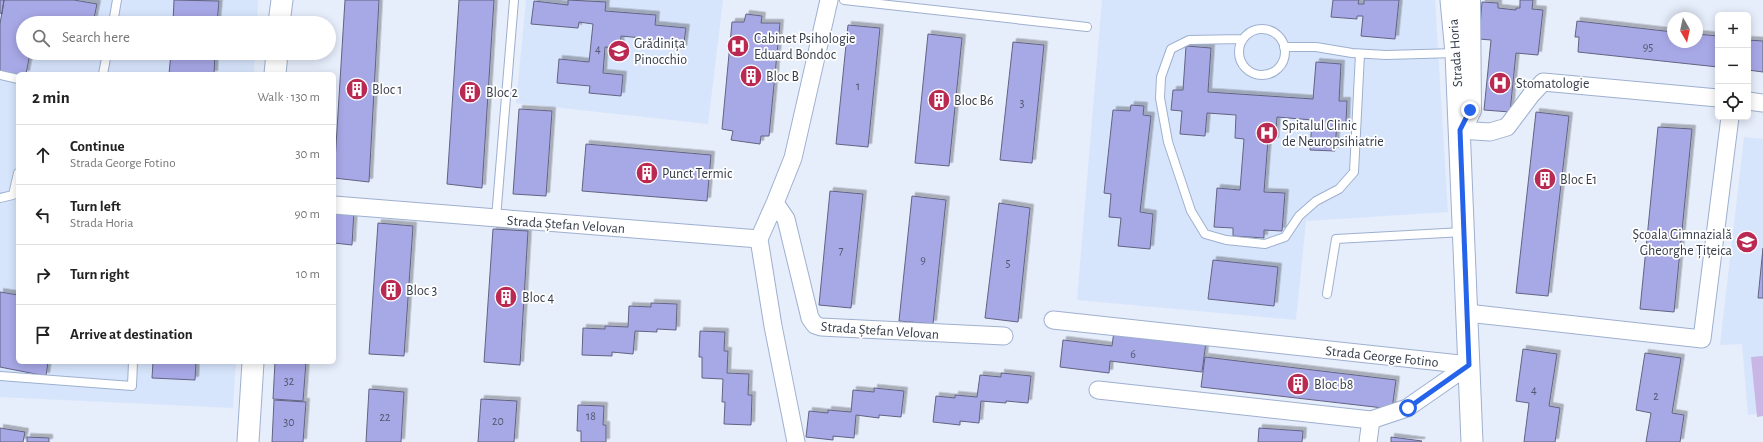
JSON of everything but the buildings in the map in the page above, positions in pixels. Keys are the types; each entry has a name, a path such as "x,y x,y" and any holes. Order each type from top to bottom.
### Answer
{"main road":[{"path":"1460,130 1470,110 1469,0"}],"street":[{"path":"281,16 282,0"},
{"path":"796,442 773,326 759,239 776,203 792,158 829,0"},
{"name":"Strada Horia","path":"1451,0 1456,53 1460,130 1472,442"},
{"path":"275,72 276,60"},
{"path":"1460,130 1490,132 1507,127 1531,95 1543,82 1715,98"},
{"path":"1751,101 1763,102"},
{"path":"1467,313 1702,339 1730,120"},
{"name":"Strada Ștefan Velovan","path":"776,203 786,219 810,318 814,325 821,327 874,331 1004,336"},
{"name":"Strada Ștefan Velovan","path":"336,204 759,239"},
{"name":"Strada George Fotino","path":"1053,320 1469,365"},
{"path":"248,442 253,364"},
{"name":"Strada George Fotino","path":"1098,390 1371,420 1408,408 1469,365"},
{"path":"1368,442 1371,420"}],"lane":[{"path":"115,16 118,0"},
{"path":"496,218 514,0"},
{"path":"844,0 1087,27"},
{"path":"1262,28 1270,30 1282,40 1284,47 1283,62 1272,72 1258,75 1244,67 1240,61 1238,54 1242,39 1248,33 1262,28"},
{"path":"1242,39 1189,40 1171,49 1161,77 1160,98 1168,142 1191,212 1205,234 1226,240 1264,244 1285,237 1299,216 1316,201 1338,189 1354,172 1360,54"},
{"path":"1284,47 1316,47 1360,54 1386,55 1456,53"},
{"path":"103,72 106,60"},
{"path":"0,75 16,79"},
{"path":"0,198 13,195 16,182"},
{"path":"1327,294 1336,239 1464,232"},
{"path":"0,376 132,386 134,364"}],"shaded area":[{"path":"0,0 258,0 257,16 16,16 16,60 255,60 254,72 16,72 16,364 236,364 233,408 0,397"},
{"name":"Grădinița Pinocchio","path":"526,0 723,0 708,124 516,103"},
{"name":"Spitalul Clinic de Neuropsihiatrie","path":"1102,0 1435,0 1448,212 1306,221 1296,320 1077,300"},
{"name":"Școala Gimnazială Gheorghe Țițeica","path":"1744,137 1763,139 1763,413 1748,415 1742,344 1720,345"},
{"path":"1763,356 1763,416 1757,417 1751,357"}],"place":[{"name":"Cabinet Psihologie Eduard Bondoc","path":"738,46"},
{"name":"Grădinița Pinocchio","path":"619,51"},
{"name":"Bloc B","path":"751,76"},
{"name":"Stomatologie","path":"1500,83"},
{"name":"Bloc 1","path":"357,89"},
{"name":"Bloc 2","path":"470,92"},
{"name":"Bloc B6","path":"939,100"},
{"name":"Spitalul Clinic de Neuropsihiatrie","path":"1267,133"},
{"name":"Punct Termic","path":"647,173"},
{"name":"Bloc E1","path":"1545,179"},
{"name":"Școala Gimnazială Gheorghe Țițeica","path":"1747,242"},
{"name":"Bloc 3","path":"391,290"},
{"name":"Bloc 4","path":"506,297"},
{"name":"Bloc b8","path":"1298,384"}],"route":[{"path":"1408,408 1469,365 1460,130 1470,110"}]}
